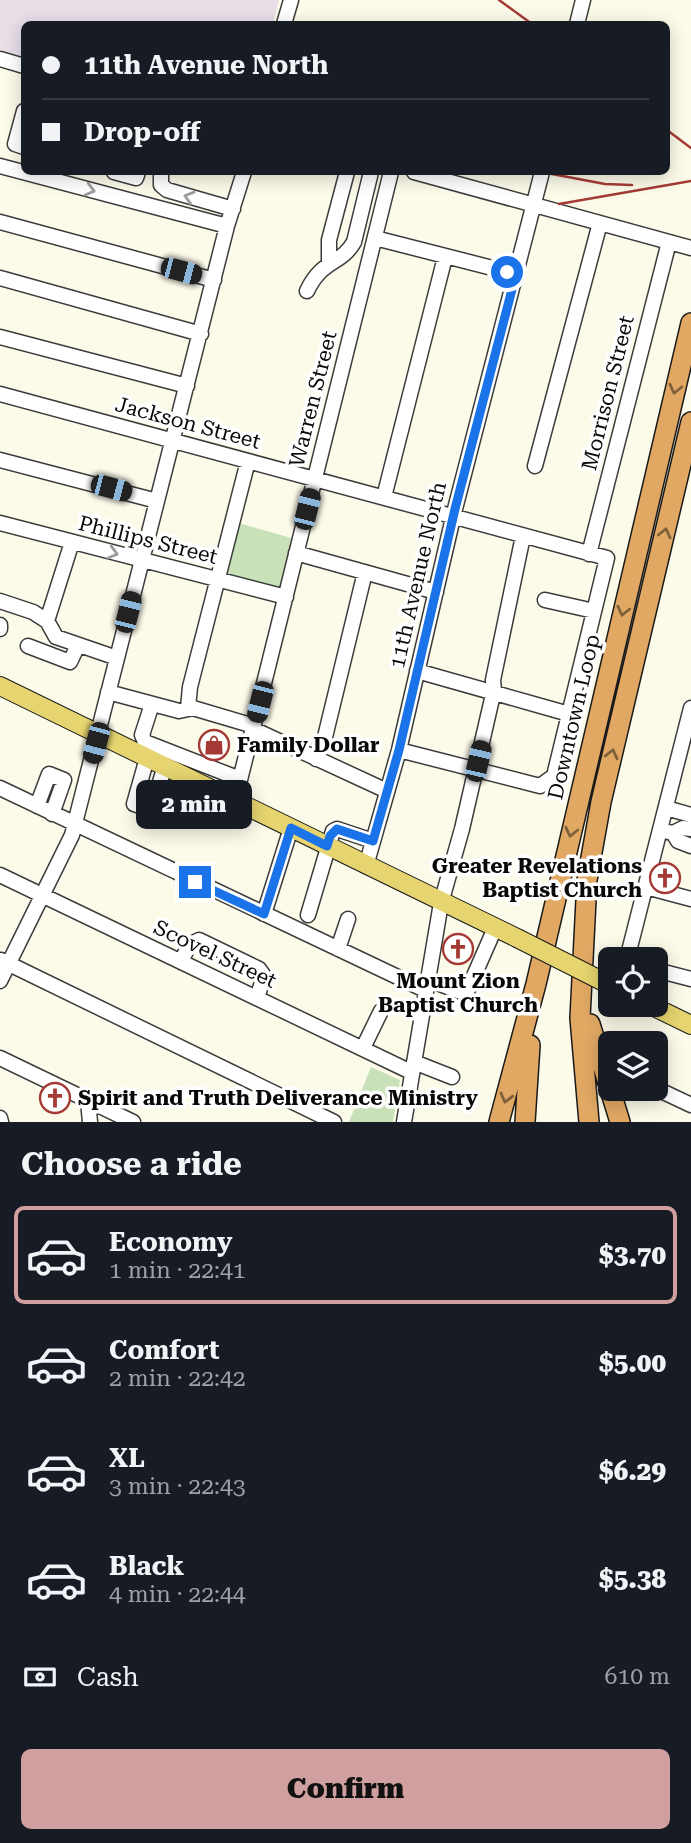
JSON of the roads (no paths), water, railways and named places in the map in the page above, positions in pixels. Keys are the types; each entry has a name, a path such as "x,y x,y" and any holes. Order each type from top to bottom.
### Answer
{"highway":[{"name":"Downtown Loop","path":"499,1122 536,985 691,323"},
{"path":"589,1122 580,1017 587,880 601,802 691,422"},
{"path":"582,975 592,1038 620,1122"},
{"path":"525,1122 524,1098 536,985"}],"main road":[{"path":"0,686 98,734 145,766 167,767 598,980"},
{"path":"668,1014 691,1025"}],"street":[{"path":"285,21 291,0"},
{"path":"578,21 583,0"},
{"path":"0,59 21,65"},
{"path":"21,125 15,144 21,145"},
{"path":"0,166 21,172"},
{"path":"34,175 227,226"},
{"path":"161,175 161,186 167,190 233,209"},
{"path":"0,981 4,962 43,896 74,824 227,226 243,175"},
{"path":"329,262 329,240 346,175"},
{"path":"307,291 314,275 329,262 348,252 354,242 370,175"},
{"name":"Warren Street","path":"235,800 390,175"},
{"path":"425,175 691,248"},
{"name":"11th Avenue North","path":"366,866 399,750 453,516 541,175"},
{"path":"0,222 214,280"},
{"path":"535,466 600,223"},
{"path":"375,238 516,274"},
{"name":"Morrison Street","path":"589,554 669,242"},
{"path":"384,498 445,257"},
{"path":"0,278 201,334"},
{"path":"0,337 187,386"},
{"name":"Jackson Street","path":"0,394 607,558 594,611"},
{"path":"0,460 158,501"},
{"path":"188,708 190,687 248,461"},
{"name":"Phillips Street","path":"0,523 286,597"},
{"path":"404,1122 441,903 494,691 493,680 523,536"},
{"path":"44,652 72,542"},
{"path":"296,553 436,592"},
{"path":"316,759 325,737 365,572"},
{"path":"399,750 540,786 554,776 594,611 545,600"},
{"path":"0,601 33,612 49,626 56,638 117,657"},
{"path":"28,646 69,662 78,645"},
{"path":"417,671 569,714"},
{"path":"108,692 182,711 188,708 253,728 387,790"},
{"path":"152,704 143,740 167,767 240,779"},
{"path":"630,947 646,887 667,831 666,808 688,735 691,708"},
{"path":"145,766 134,804 151,810 167,767"},
{"path":"37,806 49,774 64,780 52,814"},
{"path":"0,788 338,949 426,985 466,994 495,928"},
{"path":"666,808 691,815"},
{"path":"264,914 291,828"},
{"path":"308,915 330,836 337,829 373,841"},
{"path":"667,831 691,829"},
{"path":"667,831 678,841 691,846"},
{"name":"Scovel Street","path":"0,875 363,1048 413,1067 452,1077"},
{"path":"646,887 691,899"},
{"path":"338,949 348,919"},
{"path":"181,962 189,945 199,940 259,969 264,976 257,998"},
{"path":"4,962 334,1122"},
{"path":"668,973 691,979"},
{"path":"363,1048 381,1011"},
{"path":"0,1058 133,1122"},
{"path":"668,1094 691,1105"},
{"path":"88,1101 90,1122"}],"railway":[{"path":"499,0 528,21"},
{"path":"670,132 691,148"},
{"path":"557,175 605,184 632,185"},
{"path":"559,204 691,181"}],"place":[{"name":"Family Dollar","path":"214,745"},
{"name":"Greater Revelations Baptist Church","path":"665,878"},
{"name":"Mount Zion Baptist Church","path":"458,949"},
{"name":"Spirit and Truth Deliverance Ministry","path":"55,1098"}]}
